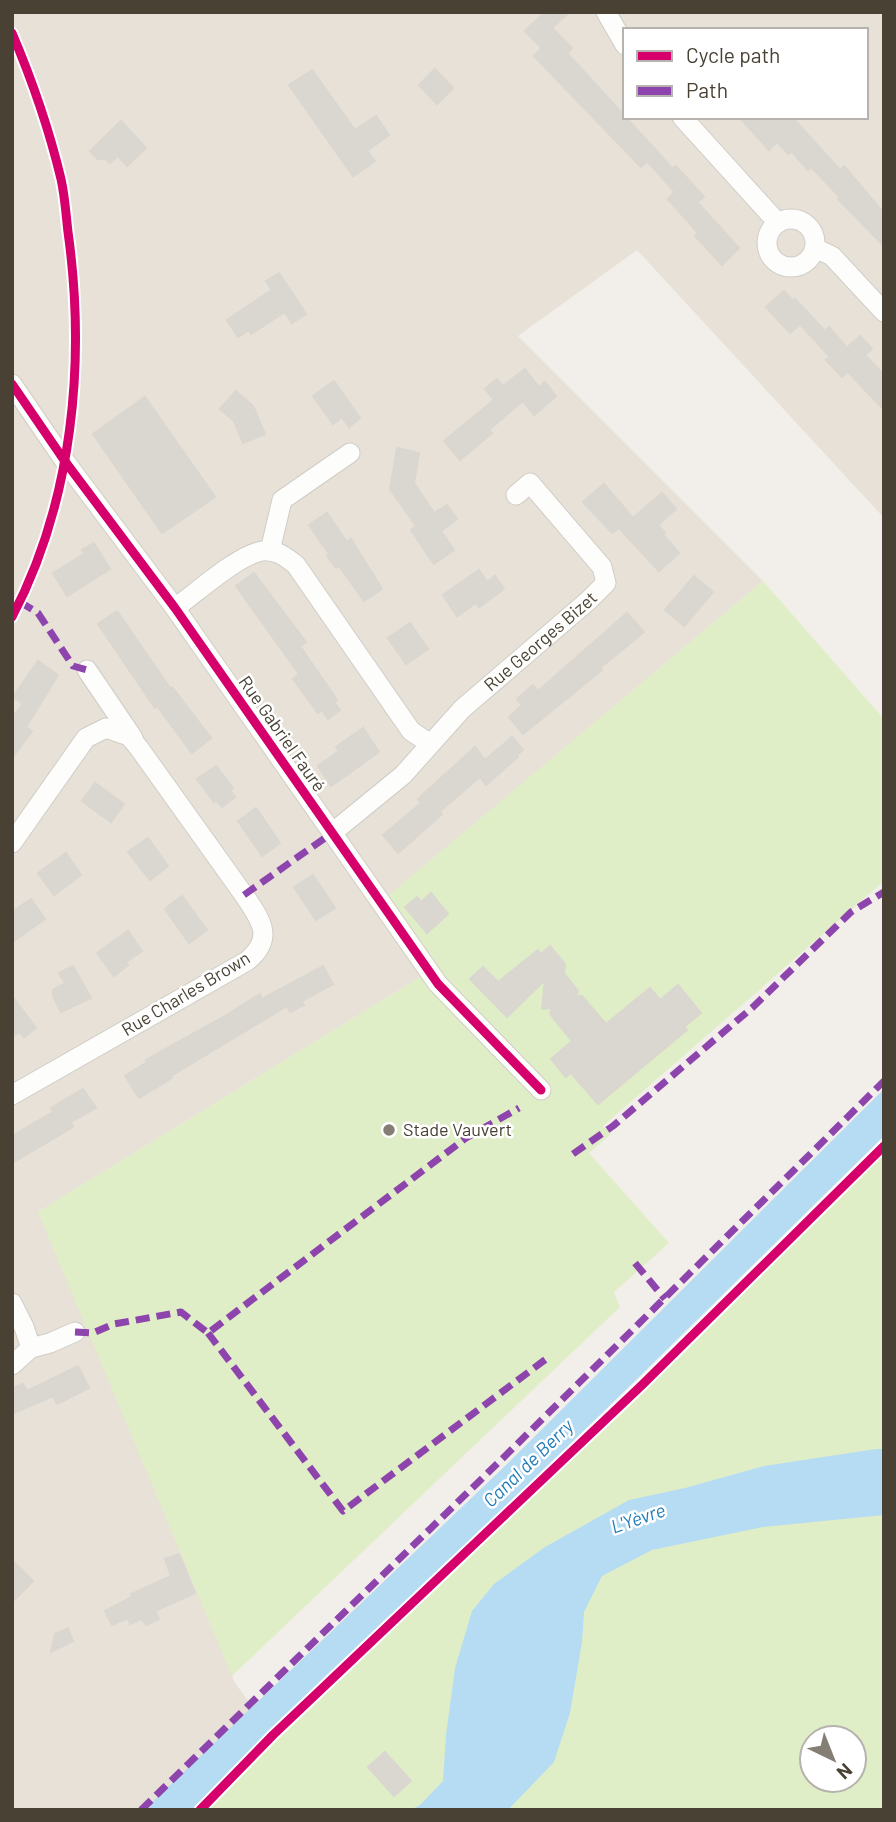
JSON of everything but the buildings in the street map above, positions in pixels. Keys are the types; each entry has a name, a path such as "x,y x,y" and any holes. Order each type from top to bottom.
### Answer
{"street":[{"path":"606,12 623,42"},
{"path":"684,119 778,223"},
{"path":"792,219 803,221 814,233 813,255 805,263 782,266 767,250 769,233 778,223 792,219"},
{"path":"815,247 832,256 884,312"},
{"name":"Rue Gabriel Fauré","path":"12,384 64,460 175,608 438,984 541,1090"},
{"path":"270,551 282,500 350,453"},
{"name":"Rue Georges Bizet","path":"332,833 403,775 461,709 606,583 602,567 530,483 516,495"},
{"path":"175,608 247,555 264,550 282,554 296,565 411,731 429,743"},
{"name":"Rue Charles Brown","path":"12,1096 247,961 258,951 264,936 260,920 87,670"},
{"name":"Rue Charles Brown","path":"12,843 86,738 106,728 129,736 139,748"},
{"path":"12,1303 31,1348"},
{"path":"12,1365 31,1348 75,1332"}],"shaded area":[{"path":"12,12 884,12 884,518 637,250 518,336 763,581 390,895 438,966 38,1212 93,1333 235,1683 273,1735 200,1810 12,1810"}],"green space":[{"name":"Stade Vauvert","path":"763,581 884,719 884,881 603,1126 611,1134 589,1153 669,1243 614,1292 620,1307 232,1676 38,1212 438,966 389,895"},
{"path":"884,1146 884,1810 200,1810 273,1735 642,1385"}],"water":[{"name":"Canal de Berry","path":"884,1089 884,1136 636,1380 193,1810 144,1810 505,1466"},
{"name":"L'Yèvre","path":"884,1449 884,1515 763,1527 652,1550 602,1576 584,1612 582,1642 570,1713 554,1762 508,1810 409,1810 419,1806 443,1781 455,1668 472,1611 494,1584 545,1547 629,1500 764,1466"}],"marked path":[{"path":"20,602 38,613 73,666 87,670"},
{"path":"244,895 332,833"},
{"path":"573,1154 613,1126 753,1007 851,912 884,892"},
{"path":"141,1810 500,1461 884,1081"},
{"path":"75,1332 93,1333 114,1324 181,1312 208,1333 466,1138 519,1108"},
{"path":"635,1263 665,1299"},
{"path":"208,1333 343,1511 550,1356"}],"cycle path":[{"path":"12,33 40,105 61,179 73,281 75,330 70,429 61,478 49,526 33,572 12,617"},
{"path":"12,384 64,460 175,608 438,984 541,1090"},
{"path":"200,1810 273,1735 642,1385 884,1146"}],"place":[{"name":"Stade Vauvert","path":"389,1130"}]}
